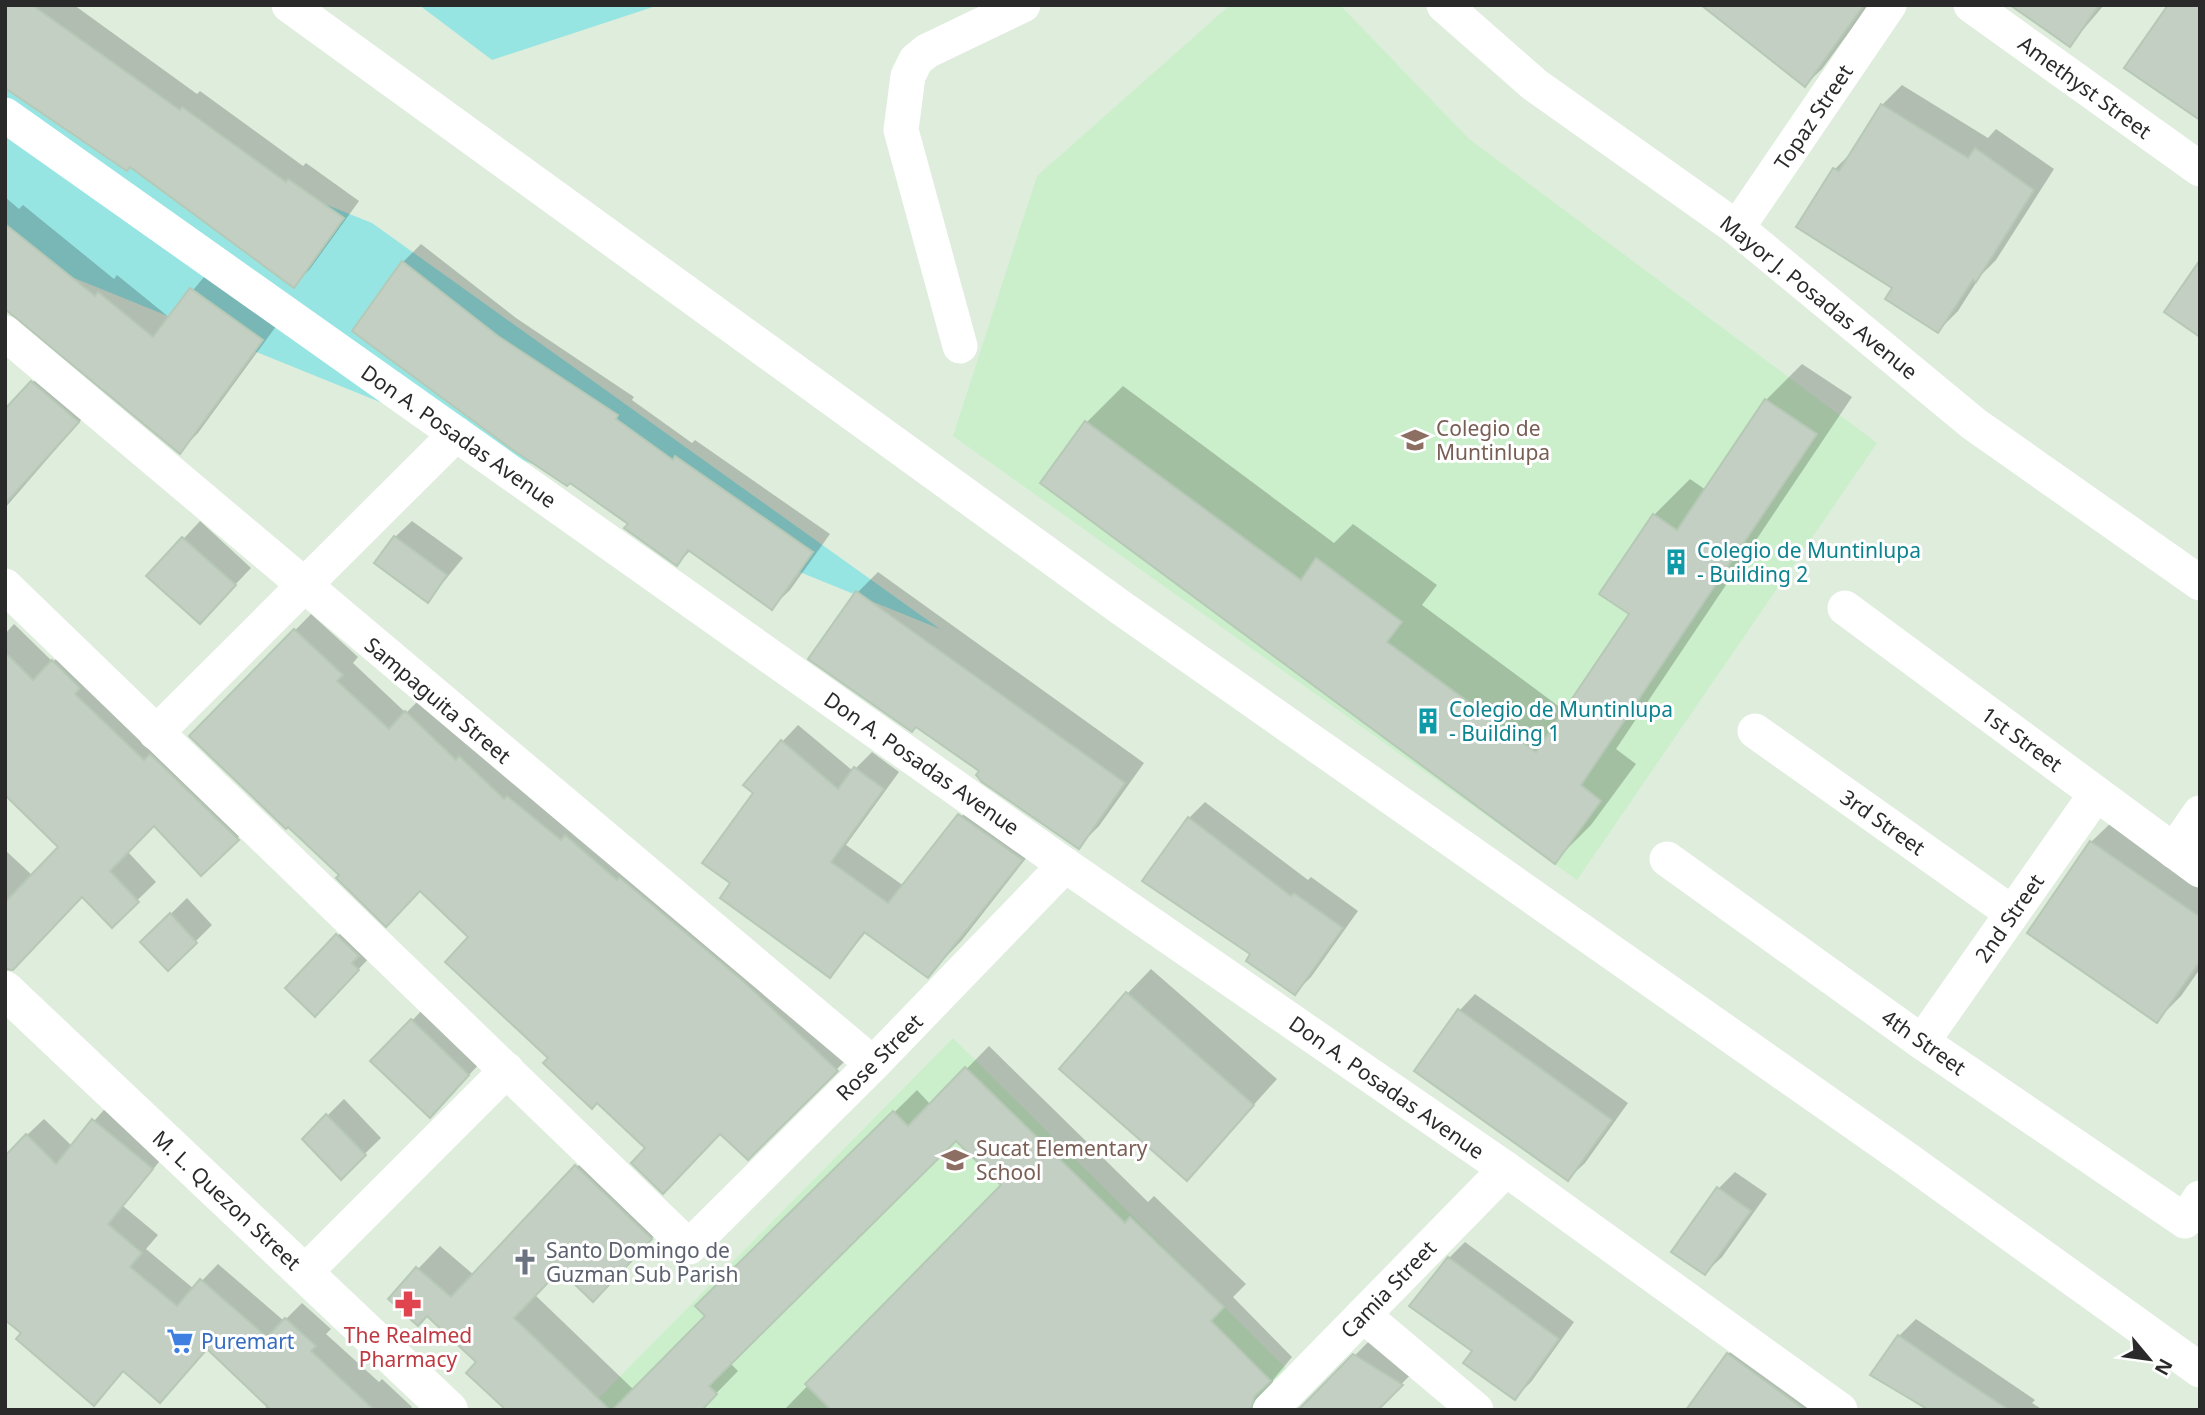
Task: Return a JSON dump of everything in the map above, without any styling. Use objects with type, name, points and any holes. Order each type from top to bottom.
[{"type":"main road","name":"M. L. Quezon Street","points":[[5,990],[449,1410]]},
{"type":"street","points":[[289,5],[1121,607],[1905,1158],[2200,1370]]},
{"type":"street","points":[[960,346],[901,130],[908,76],[916,60],[927,51],[1023,5]]},
{"type":"street","name":"Mayor J. Posadas Avenue","points":[[1444,5],[1535,85],[1737,228],[1974,424],[2200,583]]},
{"type":"street","name":"Topaz Street","points":[[1737,228],[1889,5]]},
{"type":"street","name":"Amethyst Street","points":[[1971,5],[2200,169]]},
{"type":"street","name":"Don A. Posadas Avenue","points":[[5,115],[1065,865],[1506,1169],[1840,1410]]},
{"type":"street","name":"Sampaguita Street","points":[[5,333],[303,587],[873,1064]]},
{"type":"street","points":[[156,733],[456,433]]},
{"type":"street","points":[[5,586],[507,1070],[304,1273]]},
{"type":"street","name":"1st Street","points":[[1845,608],[2187,860]]},
{"type":"street","name":"3rd Street","points":[[1755,731],[2012,913]]},
{"type":"street","name":"2nd Street","points":[[1922,1042],[2096,794]]},
{"type":"street","points":[[2187,860],[2200,813]]},
{"type":"street","name":"4th Street","points":[[1667,859],[1922,1042],[2192,1210]]},
{"type":"street","name":"Rose Street","points":[[507,1070],[689,1247],[873,1064],[1065,865]]},
{"type":"street","name":"Camia Street","points":[[1270,1410],[1506,1169]]},
{"type":"street","points":[[1363,1315],[1475,1410]]},
{"type":"shaded area","points":[[419,5],[659,5],[492,60]]},
{"type":"shaded area","name":"Colegio de Muntinlupa","points":[[1230,5],[1340,5],[1469,139],[1877,443],[1577,880],[953,436],[1037,176]]},
{"type":"shaded area","points":[[5,75],[372,223],[940,629],[5,250]]},
{"type":"shaded area","name":"Sucat Elementary School","points":[[953,1038],[1292,1374],[1255,1410],[587,1410]]},
{"type":"building","points":[[5,5],[32,5],[180,110],[182,107],[286,182],[288,179],[344,218],[294,288],[130,167],[127,171],[5,88]]},
{"type":"building","points":[[1701,5],[1864,5],[1805,87]]},
{"type":"building","points":[[2010,5],[2099,5],[2070,47]]},
{"type":"building","points":[[2168,5],[2200,5],[2200,120],[2124,68]]},
{"type":"building","points":[[1881,104],[1968,158],[1975,148],[2034,190],[1976,282],[1973,280],[1938,333],[1885,299],[1892,288],[1796,227],[1833,168],[1839,171]]},
{"type":"building","points":[[5,224],[95,296],[98,292],[153,337],[190,288],[263,340],[180,454],[5,309]]},
{"type":"building","points":[[2200,260],[2200,337],[2164,312]]},
{"type":"building","points":[[402,261],[498,336],[618,415],[616,419],[673,460],[675,456],[813,552],[772,610],[688,550],[677,566],[624,528],[628,524],[570,483],[567,486],[510,448],[352,331]]},
{"type":"building","points":[[31,381],[79,422],[5,504],[5,409]]},
{"type":"building","name":"Colegio de Muntinlupa - Building 1","points":[[1765,399],[1817,434],[1581,785],[1601,801],[1555,864],[1040,483],[1085,421],[1301,580],[1316,558],[1402,622],[1387,642],[1536,752],[1629,614],[1599,594],[1653,514],[1677,530]]},
{"type":"building","points":[[394,536],[447,575],[428,603],[374,563]]},
{"type":"building","points":[[182,537],[236,585],[200,624],[146,576]]},
{"type":"building","points":[[856,591],[1125,783],[1079,849],[982,782],[976,775],[979,771],[916,727],[912,732],[808,659]]},
{"type":"building","points":[[294,629],[343,675],[337,681],[389,729],[405,711],[456,760],[459,756],[504,799],[507,796],[561,840],[565,835],[617,880],[619,877],[742,980],[838,1071],[748,1160],[720,1134],[663,1194],[631,1163],[645,1148],[597,1103],[592,1109],[543,1063],[548,1058],[445,962],[468,937],[420,891],[386,927],[336,878],[339,875],[288,827],[286,829],[189,736]]},
{"type":"building","points":[[5,652],[33,680],[52,660],[80,688],[75,694],[144,760],[150,754],[239,840],[201,876],[154,826],[110,871],[139,902],[112,928],[82,897],[13,970],[5,969],[5,902],[58,847],[5,795]]},
{"type":"building","points":[[781,740],[838,789],[854,767],[884,789],[831,862],[888,903],[958,814],[1023,860],[928,978],[864,932],[830,978],[720,898],[730,883],[702,863],[753,793],[743,785]]},
{"type":"building","points":[[1188,817],[1291,896],[1294,893],[1343,928],[1295,995],[1246,961],[1250,954],[1142,881]]},
{"type":"building","points":[[2090,841],[2200,917],[2200,961],[2157,1023],[2027,933]]},
{"type":"building","points":[[170,913],[197,943],[168,971],[140,942]]},
{"type":"building","points":[[336,934],[359,956],[352,963],[359,970],[315,1017],[285,988]]},
{"type":"building","points":[[1126,992],[1254,1105],[1187,1181],[1059,1069]]},
{"type":"building","points":[[1458,1009],[1612,1120],[1568,1181],[1414,1071]]},
{"type":"building","points":[[411,1019],[469,1075],[430,1118],[370,1061]]},
{"type":"building","name":"Sucat Elementary School","points":[[965,1067],[1125,1223],[1130,1217],[1224,1307],[1211,1321],[1271,1381],[1255,1396],[1250,1410],[831,1410],[805,1384],[1001,1185],[956,1141],[709,1386],[717,1394],[702,1410],[612,1410],[705,1316],[695,1306],[893,1111],[908,1126]]},
{"type":"building","points":[[326,1114],[366,1155],[341,1180],[302,1139]]},
{"type":"building","points":[[92,1119],[153,1169],[108,1224],[142,1253],[130,1267],[177,1306],[200,1279],[267,1337],[285,1318],[316,1346],[311,1351],[374,1410],[271,1410],[207,1349],[160,1403],[123,1371],[94,1406],[16,1339],[21,1333],[5,1320],[5,1156],[26,1134],[56,1164]]},
{"type":"building","points":[[575,1165],[652,1239],[593,1302],[560,1270],[514,1318],[610,1410],[506,1410],[466,1373],[476,1362],[427,1316],[418,1326],[388,1299],[416,1267],[451,1297]]},
{"type":"building","points":[[1717,1187],[1751,1211],[1705,1275],[1671,1252]]},
{"type":"building","points":[[1448,1257],[1559,1339],[1515,1400],[1463,1363],[1472,1351],[1409,1306]]},
{"type":"building","points":[[1898,1335],[2009,1410],[1929,1410],[1870,1375]]},
{"type":"building","points":[[1727,1353],[1805,1410],[1686,1410]]},
{"type":"building","points":[[1353,1354],[1403,1385],[1378,1410],[1298,1410]]},
{"type":"place","name":"Colegio de Muntinlupa","points":[[1415,440]]},
{"type":"place","name":"Colegio de Muntinlupa - Building 2","points":[[1676,562]]},
{"type":"place","name":"Colegio de Muntinlupa - Building 1","points":[[1428,721]]},
{"type":"place","name":"Sucat Elementary School","points":[[955,1160]]},
{"type":"place","name":"Santo Domingo de Guzman Sub Parish","points":[[525,1262]]},
{"type":"place","name":"The Realmed Pharmacy","points":[[408,1304]]},
{"type":"place","name":"Puremart","points":[[180,1341]]}]
